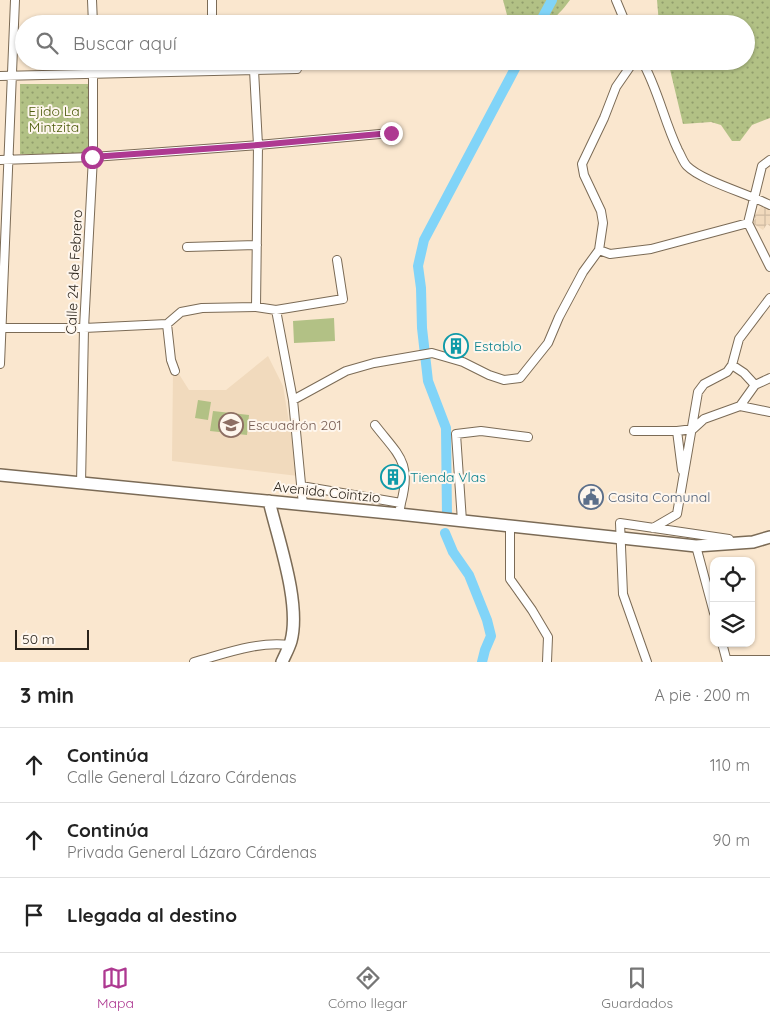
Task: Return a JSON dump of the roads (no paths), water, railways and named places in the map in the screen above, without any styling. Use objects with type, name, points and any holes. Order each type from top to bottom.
[{"type":"main road","name":"Avenida Cointzio","points":[[0,475],[303,505],[400,508],[462,521],[696,546],[752,542],[770,537]]},
{"type":"main road","points":[[269,501],[291,591],[294,615],[289,645],[282,662]]},
{"type":"street","points":[[0,364],[4,160],[12,76],[15,0]]},
{"type":"street","points":[[92,0],[93,15]]},
{"type":"street","points":[[212,0],[212,15]]},
{"type":"street","points":[[616,0],[622,15]]},
{"type":"street","name":"Calle 24 de Febrero","points":[[81,484],[84,328],[94,70]]},
{"type":"street","points":[[0,76],[254,70],[258,145],[256,307]]},
{"type":"street","points":[[293,400],[346,371],[374,363],[432,353],[463,362],[488,376],[504,380],[520,378],[548,343],[559,316],[583,272],[599,250],[603,223],[601,211],[584,174],[582,164],[604,118],[616,87],[628,70]]},
{"type":"street","points":[[647,70],[686,166],[698,174],[770,205]]},
{"type":"street","points":[[4,160],[92,157],[391,133]]},
{"type":"street","points":[[770,160],[762,166],[748,223],[770,267]]},
{"type":"street","points":[[599,250],[610,254],[651,249],[748,223]]},
{"type":"street","points":[[187,247],[257,245]]},
{"type":"street","points":[[1,328],[84,328],[167,324],[181,312],[202,308],[256,307],[276,310],[344,299],[337,260]]},
{"type":"street","points":[[653,528],[677,514],[698,392],[704,384],[727,372],[732,365],[740,339],[770,298]]},
{"type":"street","points":[[276,310],[293,400],[303,505]]},
{"type":"street","points":[[167,324],[171,360],[175,371]]},
{"type":"street","points":[[732,365],[744,373],[755,385]]},
{"type":"street","points":[[740,406],[755,385],[770,378]]},
{"type":"street","points":[[634,431],[693,429],[704,419],[740,406],[770,412]]},
{"type":"street","points":[[301,486],[400,508],[406,478],[403,461],[375,425]]},
{"type":"street","points":[[676,430],[683,476]]},
{"type":"street","points":[[462,521],[456,434],[481,432],[528,437]]},
{"type":"street","points":[[647,662],[623,594],[620,523],[752,542]]},
{"type":"street","points":[[510,526],[510,579],[548,637],[547,662]]},
{"type":"street","points":[[696,546],[711,602]]},
{"type":"street","points":[[194,662],[257,645],[289,645]]},
{"type":"street","points":[[723,647],[727,661],[770,660]]},
{"type":"waterway","points":[[544,15],[552,0]]},
{"type":"waterway","points":[[447,516],[446,428],[428,381],[418,266],[424,240],[514,70]]},
{"type":"waterway","points":[[445,533],[453,552],[469,575],[487,620],[491,636],[482,662]]},
{"type":"place","name":"Establo","points":[[456,346]]},
{"type":"place","name":"Escuadrón 201","points":[[231,425]]},
{"type":"place","name":"Tienda Vlas","points":[[393,477]]},
{"type":"place","name":"Casita Comunal","points":[[591,497]]},
{"type":"park label","name":"Ejido La Mintzita","points":[[54,120]]}]
